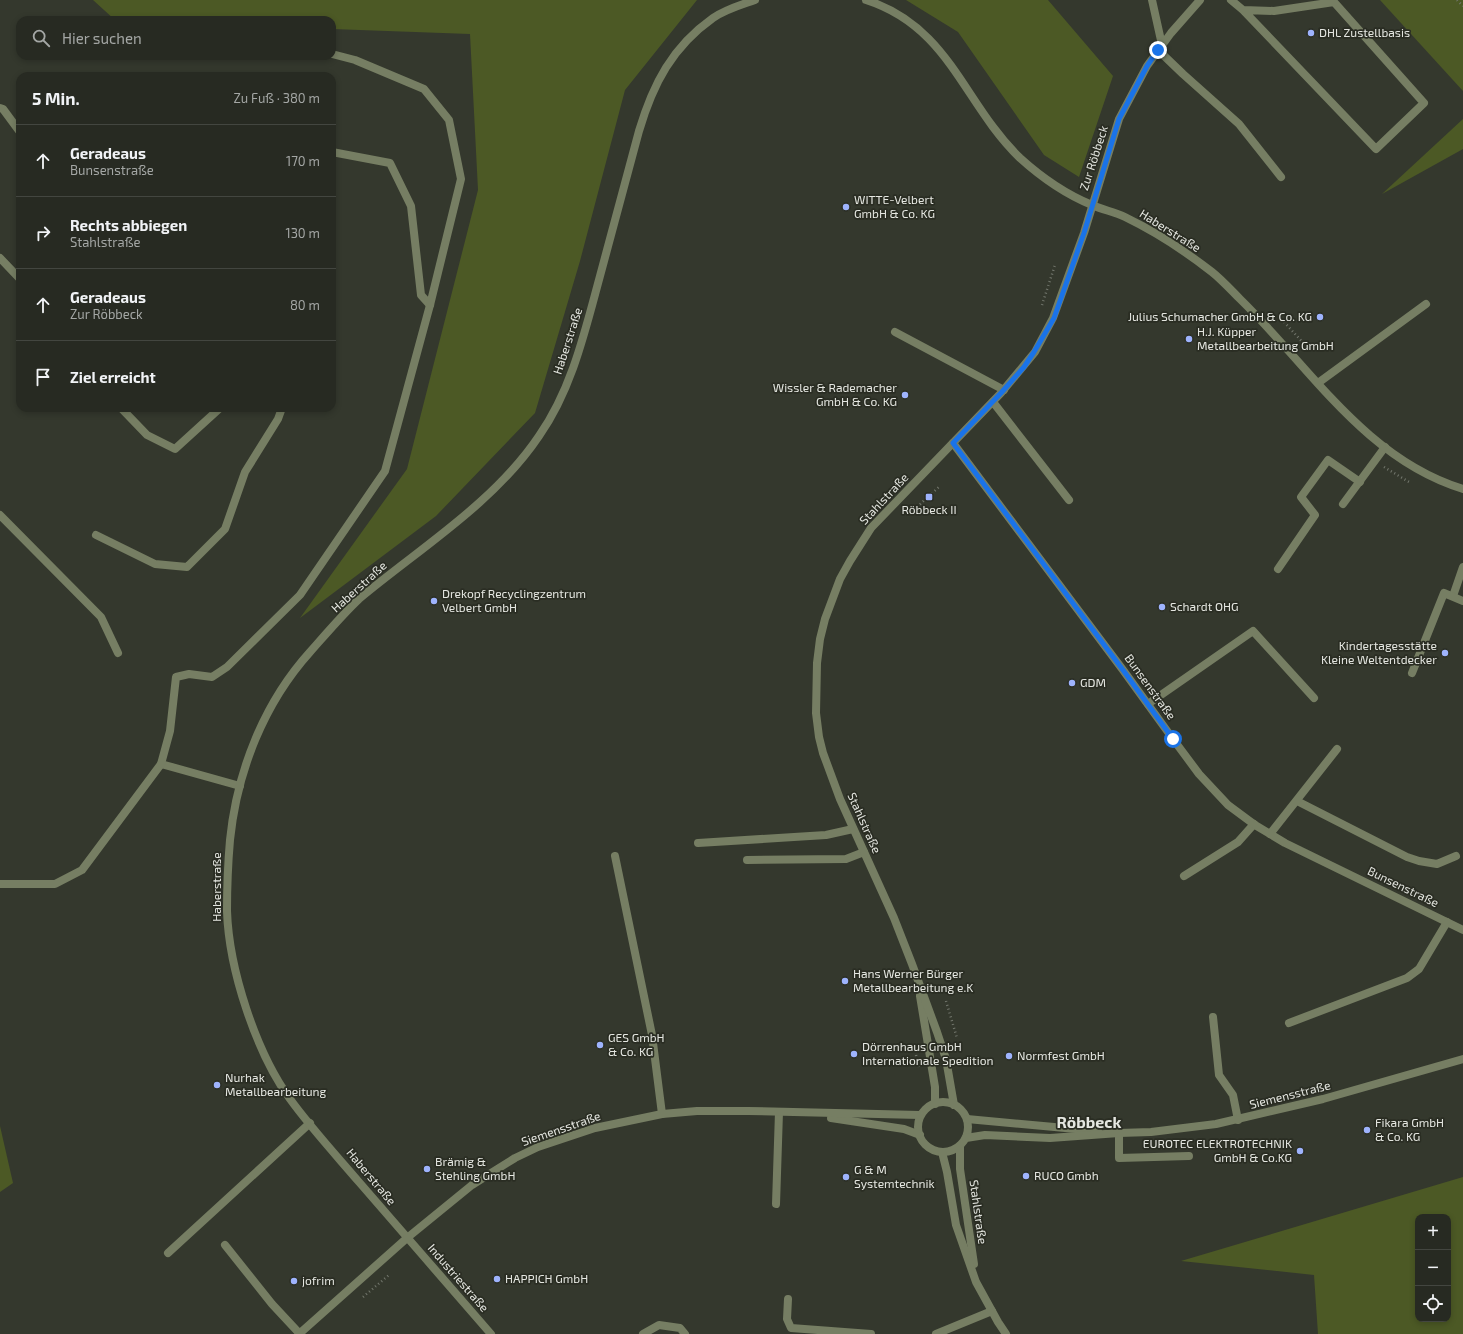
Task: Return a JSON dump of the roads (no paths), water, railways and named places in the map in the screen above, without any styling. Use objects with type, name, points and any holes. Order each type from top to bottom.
[{"type":"street","name":"Haberstraße","points":[[407,1238],[290,1099],[275,1074],[254,1029],[238,982],[231,948],[227,914],[229,854],[232,822],[247,759],[266,715],[284,684],[307,655],[355,603],[418,554],[497,486],[542,434],[560,398],[576,360],[588,322],[639,131],[647,104],[659,79],[670,61],[683,45],[714,17],[756,0]]},
{"type":"street","name":"Haberstraße","points":[[866,0],[894,12],[916,26],[934,44],[955,70],[1008,147],[1035,171],[1049,182],[1091,205],[1125,217],[1173,244],[1213,273],[1251,310],[1354,422],[1404,461],[1439,480],[1463,489]]},
{"type":"street","points":[[1152,0],[1160,48],[1183,74],[1240,124],[1281,177]]},
{"type":"street","name":"Zur Röbbeck","points":[[1091,205],[1119,119],[1147,66],[1200,0]]},
{"type":"street","points":[[1231,0],[1243,10],[1376,149],[1424,103],[1334,2],[1274,11],[1243,10]]},
{"type":"street","points":[[0,884],[55,884],[82,870],[161,764],[170,731],[176,677],[189,674],[212,677],[227,668],[300,595],[385,471],[430,305],[461,178],[449,120],[424,89],[355,60],[336,55]]},
{"type":"street","points":[[0,108],[3,109],[16,127]]},
{"type":"street","points":[[336,153],[390,163],[411,206],[421,295],[430,305]]},
{"type":"street","name":"Stahlstraße","points":[[954,1105],[946,1059],[900,933],[853,829],[828,768],[820,737],[816,713],[817,663],[820,639],[825,619],[840,579],[872,528],[993,402],[1034,352],[1054,318],[1084,233],[1091,205]]},
{"type":"street","points":[[0,258],[16,274]]},
{"type":"street","points":[[1318,383],[1426,304]]},
{"type":"street","points":[[895,332],[1004,390]]},
{"type":"street","points":[[993,402],[1069,500]]},
{"type":"street","points":[[125,412],[147,435],[175,449],[216,412]]},
{"type":"street","points":[[96,535],[155,564],[187,567],[226,529],[245,472],[278,419],[281,412]]},
{"type":"street","name":"Bunsenstraße","points":[[953,443],[1006,512],[1199,774],[1228,805],[1254,824],[1285,843],[1463,930]]},
{"type":"street","points":[[1343,504],[1385,447]]},
{"type":"street","points":[[1278,569],[1315,515],[1302,497],[1328,460],[1360,482]]},
{"type":"street","points":[[0,515],[101,617],[118,653]]},
{"type":"street","points":[[1453,596],[1463,567]]},
{"type":"street","points":[[1412,673],[1444,593],[1463,601]]},
{"type":"street","points":[[1148,704],[1253,631],[1314,698]]},
{"type":"street","points":[[1270,834],[1337,749]]},
{"type":"street","points":[[161,764],[240,786]]},
{"type":"street","points":[[1297,801],[1408,857],[1419,861],[1437,864],[1456,856]]},
{"type":"street","points":[[1184,876],[1238,842],[1254,824]]},
{"type":"street","points":[[698,843],[826,835],[853,829]]},
{"type":"street","points":[[747,860],[846,859],[864,852]]},
{"type":"street","points":[[615,856],[652,1035],[662,1114]]},
{"type":"street","points":[[1289,1023],[1408,978],[1419,969],[1447,922]]},
{"type":"street","name":"Stahlstraße","points":[[917,980],[934,1087],[935,1104]]},
{"type":"street","points":[[1213,1017],[1219,1075],[1233,1095],[1238,1120]]},
{"type":"street","name":"Siemensstraße","points":[[966,1138],[985,1135],[1050,1138],[1151,1132],[1216,1124],[1323,1100],[1463,1059]]},
{"type":"street","points":[[945,1102],[954,1105],[962,1110],[967,1119],[969,1128],[966,1138],[960,1146],[952,1150],[942,1152],[924,1144],[918,1125],[920,1115],[927,1108],[935,1104],[945,1102]]},
{"type":"street","name":"Siemensstraße","points":[[299,1334],[407,1238],[472,1185],[515,1158],[538,1147],[595,1128],[662,1114],[697,1111],[920,1115]]},
{"type":"street","points":[[776,1204],[779,1112]]},
{"type":"street","name":"Siemensstraße","points":[[798,1113],[904,1128],[920,1135]]},
{"type":"street","name":"Siemensstraße","points":[[967,1119],[1051,1125],[1119,1133]]},
{"type":"street","points":[[168,1252],[310,1123]]},
{"type":"street","points":[[1119,1133],[1119,1158],[1189,1156]]},
{"type":"street","name":"Stahlstraße","points":[[960,1146],[960,1168],[976,1282]]},
{"type":"street","name":"Stahlstraße","points":[[942,1152],[956,1225],[976,1282],[1006,1334]]},
{"type":"street","name":"Industriestraße","points":[[407,1238],[491,1334]]},
{"type":"street","points":[[225,1245],[272,1304],[299,1334]]},
{"type":"street","points":[[788,1299],[787,1319],[791,1328],[871,1334]]},
{"type":"street","points":[[936,1334],[992,1311]]},
{"type":"street","points":[[643,1334],[659,1325],[680,1328],[685,1334]]},
{"type":"place","name":"DHL Zustellbasis","points":[[1311,33]]},
{"type":"place","name":"WITTE-Velbert GmbH & Co. KG","points":[[846,207]]},
{"type":"place","name":"Julius Schumacher GmbH & Co. KG","points":[[1320,317]]},
{"type":"place","name":"H.J. Küpper Metallbearbeitung GmbH","points":[[1189,339]]},
{"type":"place","name":"Wissler & Rademacher GmbH & Co. KG","points":[[905,395]]},
{"type":"place","name":"Röbbeck II","points":[[929,497]]},
{"type":"place","name":"Drekopf Recyclingzentrum Velbert GmbH","points":[[434,601]]},
{"type":"place","name":"Schardt OHG","points":[[1162,607]]},
{"type":"place","name":"Kindertagesstätte Kleine Weltentdecker","points":[[1445,653]]},
{"type":"place","name":"GDM","points":[[1072,683]]},
{"type":"place","name":"Hans Werner Bürger Metallbearbeitung e.K","points":[[845,981]]},
{"type":"place","name":"GES GmbH & Co. KG","points":[[600,1045]]},
{"type":"place","name":"Dörrenhaus GmbH Internationale Spedition","points":[[854,1054]]},
{"type":"place","name":"Normfest GmbH","points":[[1009,1056]]},
{"type":"place","name":"Nurhak Metallbearbeitung","points":[[217,1085]]},
{"type":"place","name":"Fikara GmbH & Co. KG","points":[[1367,1130]]},
{"type":"place","name":"EUROTEC ELEKTROTECHNIK GmbH & Co.KG","points":[[1300,1151]]},
{"type":"place","name":"Brämig & Stehling GmbH","points":[[427,1169]]},
{"type":"place","name":"RUCO Gmbh","points":[[1026,1176]]},
{"type":"place","name":"G & M Systemtechnik","points":[[846,1177]]},
{"type":"place","name":"HAPPICH GmbH","points":[[497,1279]]},
{"type":"place","name":"jofrim","points":[[294,1281]]},
{"type":"district","name":"Röbbeck","points":[[1089,1122]]}]
